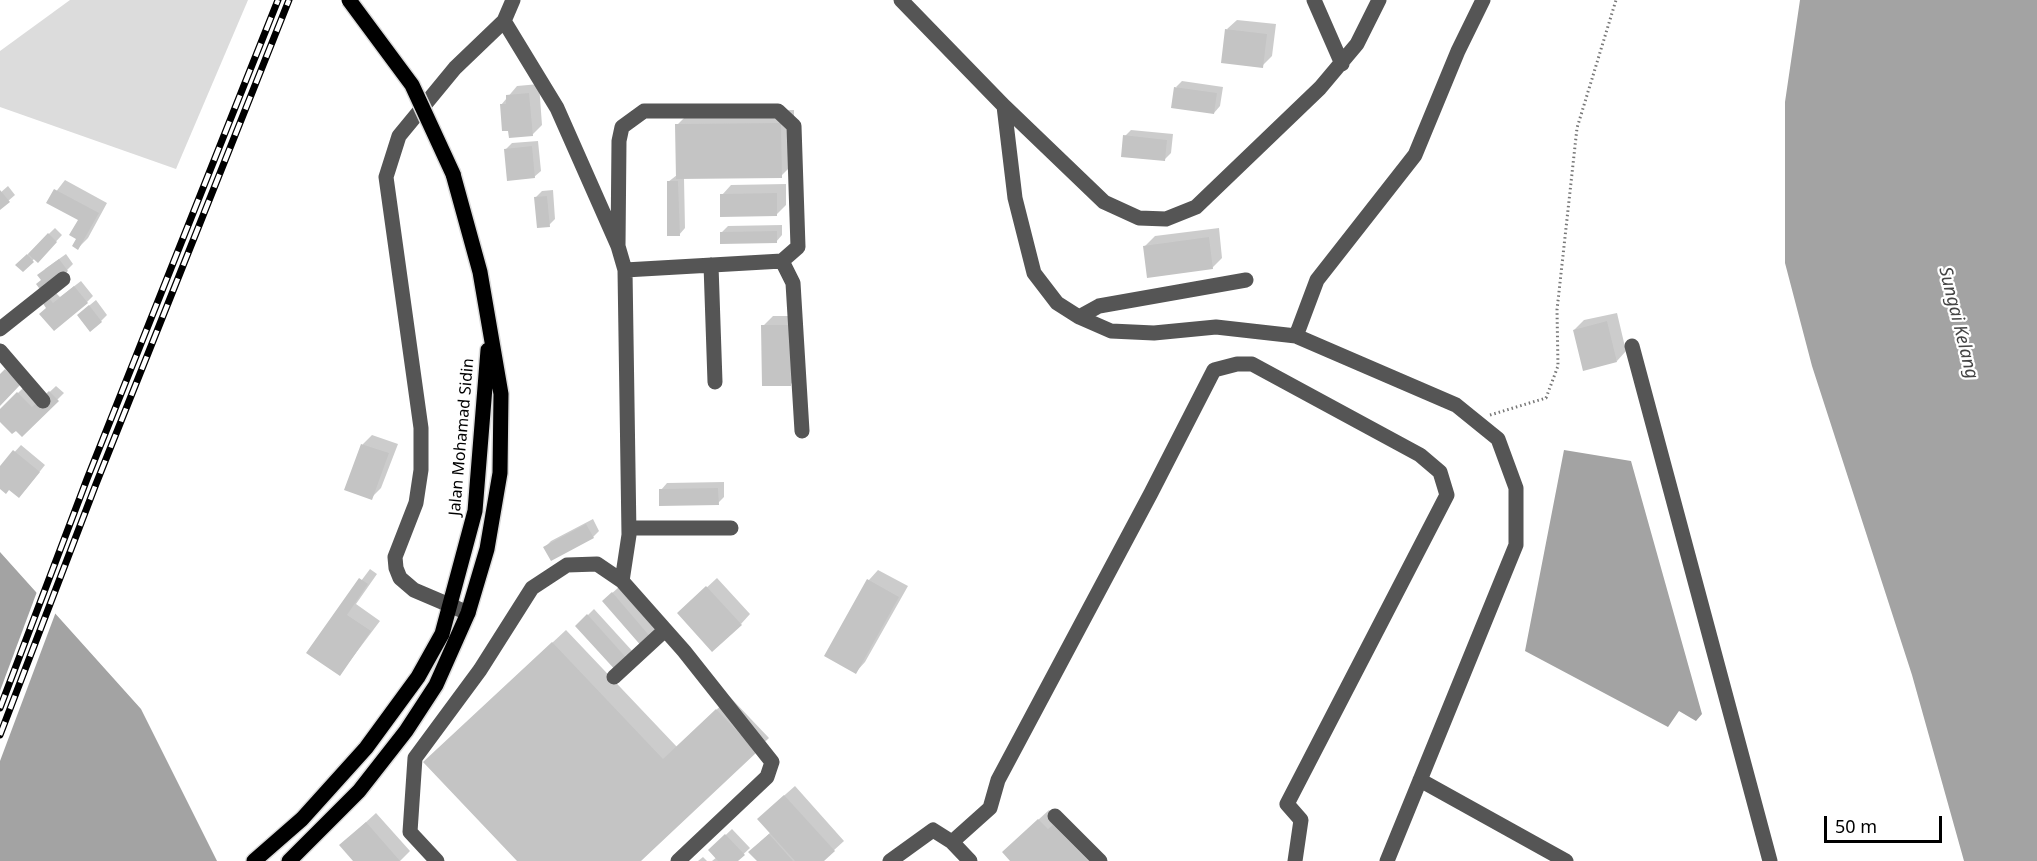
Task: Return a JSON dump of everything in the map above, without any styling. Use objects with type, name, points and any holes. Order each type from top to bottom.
[{"type":"main road","name":"Jalan Mohamad Sidin","points":[[289,861],[359,791],[406,731],[436,686],[468,613],[487,549],[500,473],[501,394],[480,272],[453,174],[412,85],[349,0]]},
{"type":"main road","name":"Jalan Mohamad Sidin","points":[[254,861],[302,819],[366,748],[418,677],[442,634],[475,511],[482,449],[482,395],[490,338]]},
{"type":"street","points":[[468,613],[414,590],[400,578],[396,568],[395,557],[416,503],[421,470],[421,428],[386,177],[399,136],[455,68],[504,21],[513,0]]},
{"type":"street","points":[[901,0],[1004,106],[1104,202],[1138,218],[1166,219],[1196,207],[1342,64],[1357,44],[1379,0]]},
{"type":"street","points":[[1314,0],[1342,64]]},
{"type":"street","points":[[1296,336],[1317,280],[1415,155],[1458,51],[1483,0]]},
{"type":"street","points":[[504,21],[557,108],[618,246],[625,270],[629,528],[627,558],[622,581]]},
{"type":"street","points":[[1004,106],[1015,198],[1034,273],[1057,303],[1079,318],[1111,331],[1154,333],[1216,327],[1296,336],[1456,405],[1497,439],[1516,488],[1516,545],[1387,861]]},
{"type":"street","points":[[618,246],[619,141],[622,127],[644,111],[778,111],[794,126],[798,247],[782,261],[625,270]]},
{"type":"street","points":[[782,261],[793,283],[802,431]]},
{"type":"street","points":[[711,265],[715,382]]},
{"type":"street","points":[[0,329],[63,279]]},
{"type":"street","points":[[1079,318],[1100,306],[1246,280]]},
{"type":"street","points":[[1632,346],[1770,861]]},
{"type":"street","points":[[0,351],[43,401]]},
{"type":"street","points":[[952,842],[990,808],[998,780],[1214,370],[1237,364],[1252,364],[1420,455],[1440,472],[1447,495],[1287,804],[1301,820],[1295,861]]},
{"type":"street","points":[[629,528],[731,528]]},
{"type":"street","points":[[437,861],[410,832],[415,758],[480,670],[532,588],[567,565],[597,564],[622,581],[665,630],[772,762],[767,777],[678,861]]},
{"type":"street","points":[[614,677],[665,630]]},
{"type":"street","points":[[1420,780],[1566,861]]},
{"type":"street","points":[[1055,816],[1100,861]]},
{"type":"street","points":[[890,861],[933,830],[952,842],[970,861]]},
{"type":"path","points":[[1474,420],[1546,398],[1558,366],[1557,310],[1577,128],[1616,0]]},
{"type":"shaded area","points":[[70,0],[248,0],[176,169],[0,107],[0,51]]},
{"type":"water","name":"Sungai Kelang","points":[[1800,0],[2037,0],[2037,861],[1964,861],[1912,675],[1812,366],[1785,263],[1785,102]]},
{"type":"water","points":[[1564,450],[1631,461],[1702,714],[1696,721],[1679,711],[1668,727],[1525,651]]},
{"type":"water","points":[[0,552],[141,709],[217,861],[0,861]]},
{"type":"pier","points":[[38,589],[57,609],[0,761],[0,691]]},
{"type":"building","points":[[1225,29],[1267,34],[1263,68],[1221,63]]},
{"type":"building","points":[[1174,87],[1217,93],[1214,114],[1171,108]]},
{"type":"building","points":[[529,93],[533,136],[509,138],[508,131],[502,131],[500,104],[506,104],[506,95]]},
{"type":"building","points":[[781,123],[782,178],[676,179],[675,124]]},
{"type":"building","points":[[1123,135],[1167,140],[1165,161],[1121,157]]},
{"type":"building","points":[[532,146],[535,178],[507,181],[504,149]]},
{"type":"building","points":[[667,181],[678,181],[680,236],[667,236]]},
{"type":"building","points":[[54,189],[99,213],[78,250],[72,246],[76,239],[69,235],[78,220],[46,203]]},
{"type":"building","points":[[0,190],[10,202],[0,210]]},
{"type":"building","points":[[777,193],[777,216],[720,217],[720,194]]},
{"type":"building","points":[[547,196],[550,227],[537,228],[534,197]]},
{"type":"building","points":[[777,231],[777,243],[720,244],[720,232]]},
{"type":"building","points":[[48,233],[57,242],[38,263],[28,254]]},
{"type":"building","points":[[1209,237],[1213,269],[1147,278],[1143,246]]},
{"type":"building","points":[[27,254],[34,262],[23,272],[15,265]]},
{"type":"building","points":[[59,259],[68,271],[42,292],[36,284],[41,280],[37,275]]},
{"type":"building","points":[[74,286],[88,303],[54,331],[39,314],[46,308],[42,302],[48,297],[53,303]]},
{"type":"building","points":[[89,305],[102,322],[90,332],[77,315]]},
{"type":"building","points":[[1607,321],[1617,362],[1583,371],[1573,330]]},
{"type":"building","points":[[761,325],[790,325],[791,386],[762,386]]},
{"type":"building","points":[[5,369],[21,384],[0,406],[0,374]]},
{"type":"building","points":[[49,391],[59,401],[22,437],[16,431],[12,434],[0,422],[0,409],[17,392],[32,407]]},
{"type":"building","points":[[361,444],[389,453],[372,500],[344,490]]},
{"type":"building","points":[[13,450],[40,472],[19,498],[9,490],[6,494],[0,489],[0,466]]},
{"type":"building","points":[[718,488],[719,505],[659,506],[659,489]]},
{"type":"building","points":[[586,524],[594,538],[551,561],[543,547]]},
{"type":"building","points":[[359,578],[368,584],[347,615],[371,631],[340,676],[306,653]]},
{"type":"building","points":[[867,579],[899,597],[856,674],[824,656]]},
{"type":"building","points":[[706,586],[742,625],[712,652],[677,613]]},
{"type":"building","points":[[612,592],[653,640],[643,648],[602,601]]},
{"type":"building","points":[[587,614],[630,662],[618,673],[575,626]]},
{"type":"building","points":[[552,642],[663,759],[716,709],[757,752],[641,861],[517,861],[423,762]]},
{"type":"building","points":[[784,795],[835,851],[824,861],[795,861],[757,819]]},
{"type":"building","points":[[1038,819],[1048,829],[1053,825],[1088,861],[1010,861],[1002,852]]},
{"type":"building","points":[[366,822],[400,861],[353,861],[339,845]]},
{"type":"building","points":[[725,834],[745,855],[738,861],[718,861],[708,850]]},
{"type":"building","points":[[769,834],[793,861],[757,861],[748,852]]},
{"type":"railway","points":[[0,708],[87,479],[278,0]]},
{"type":"railway","points":[[0,735],[96,484],[289,0]]}]
